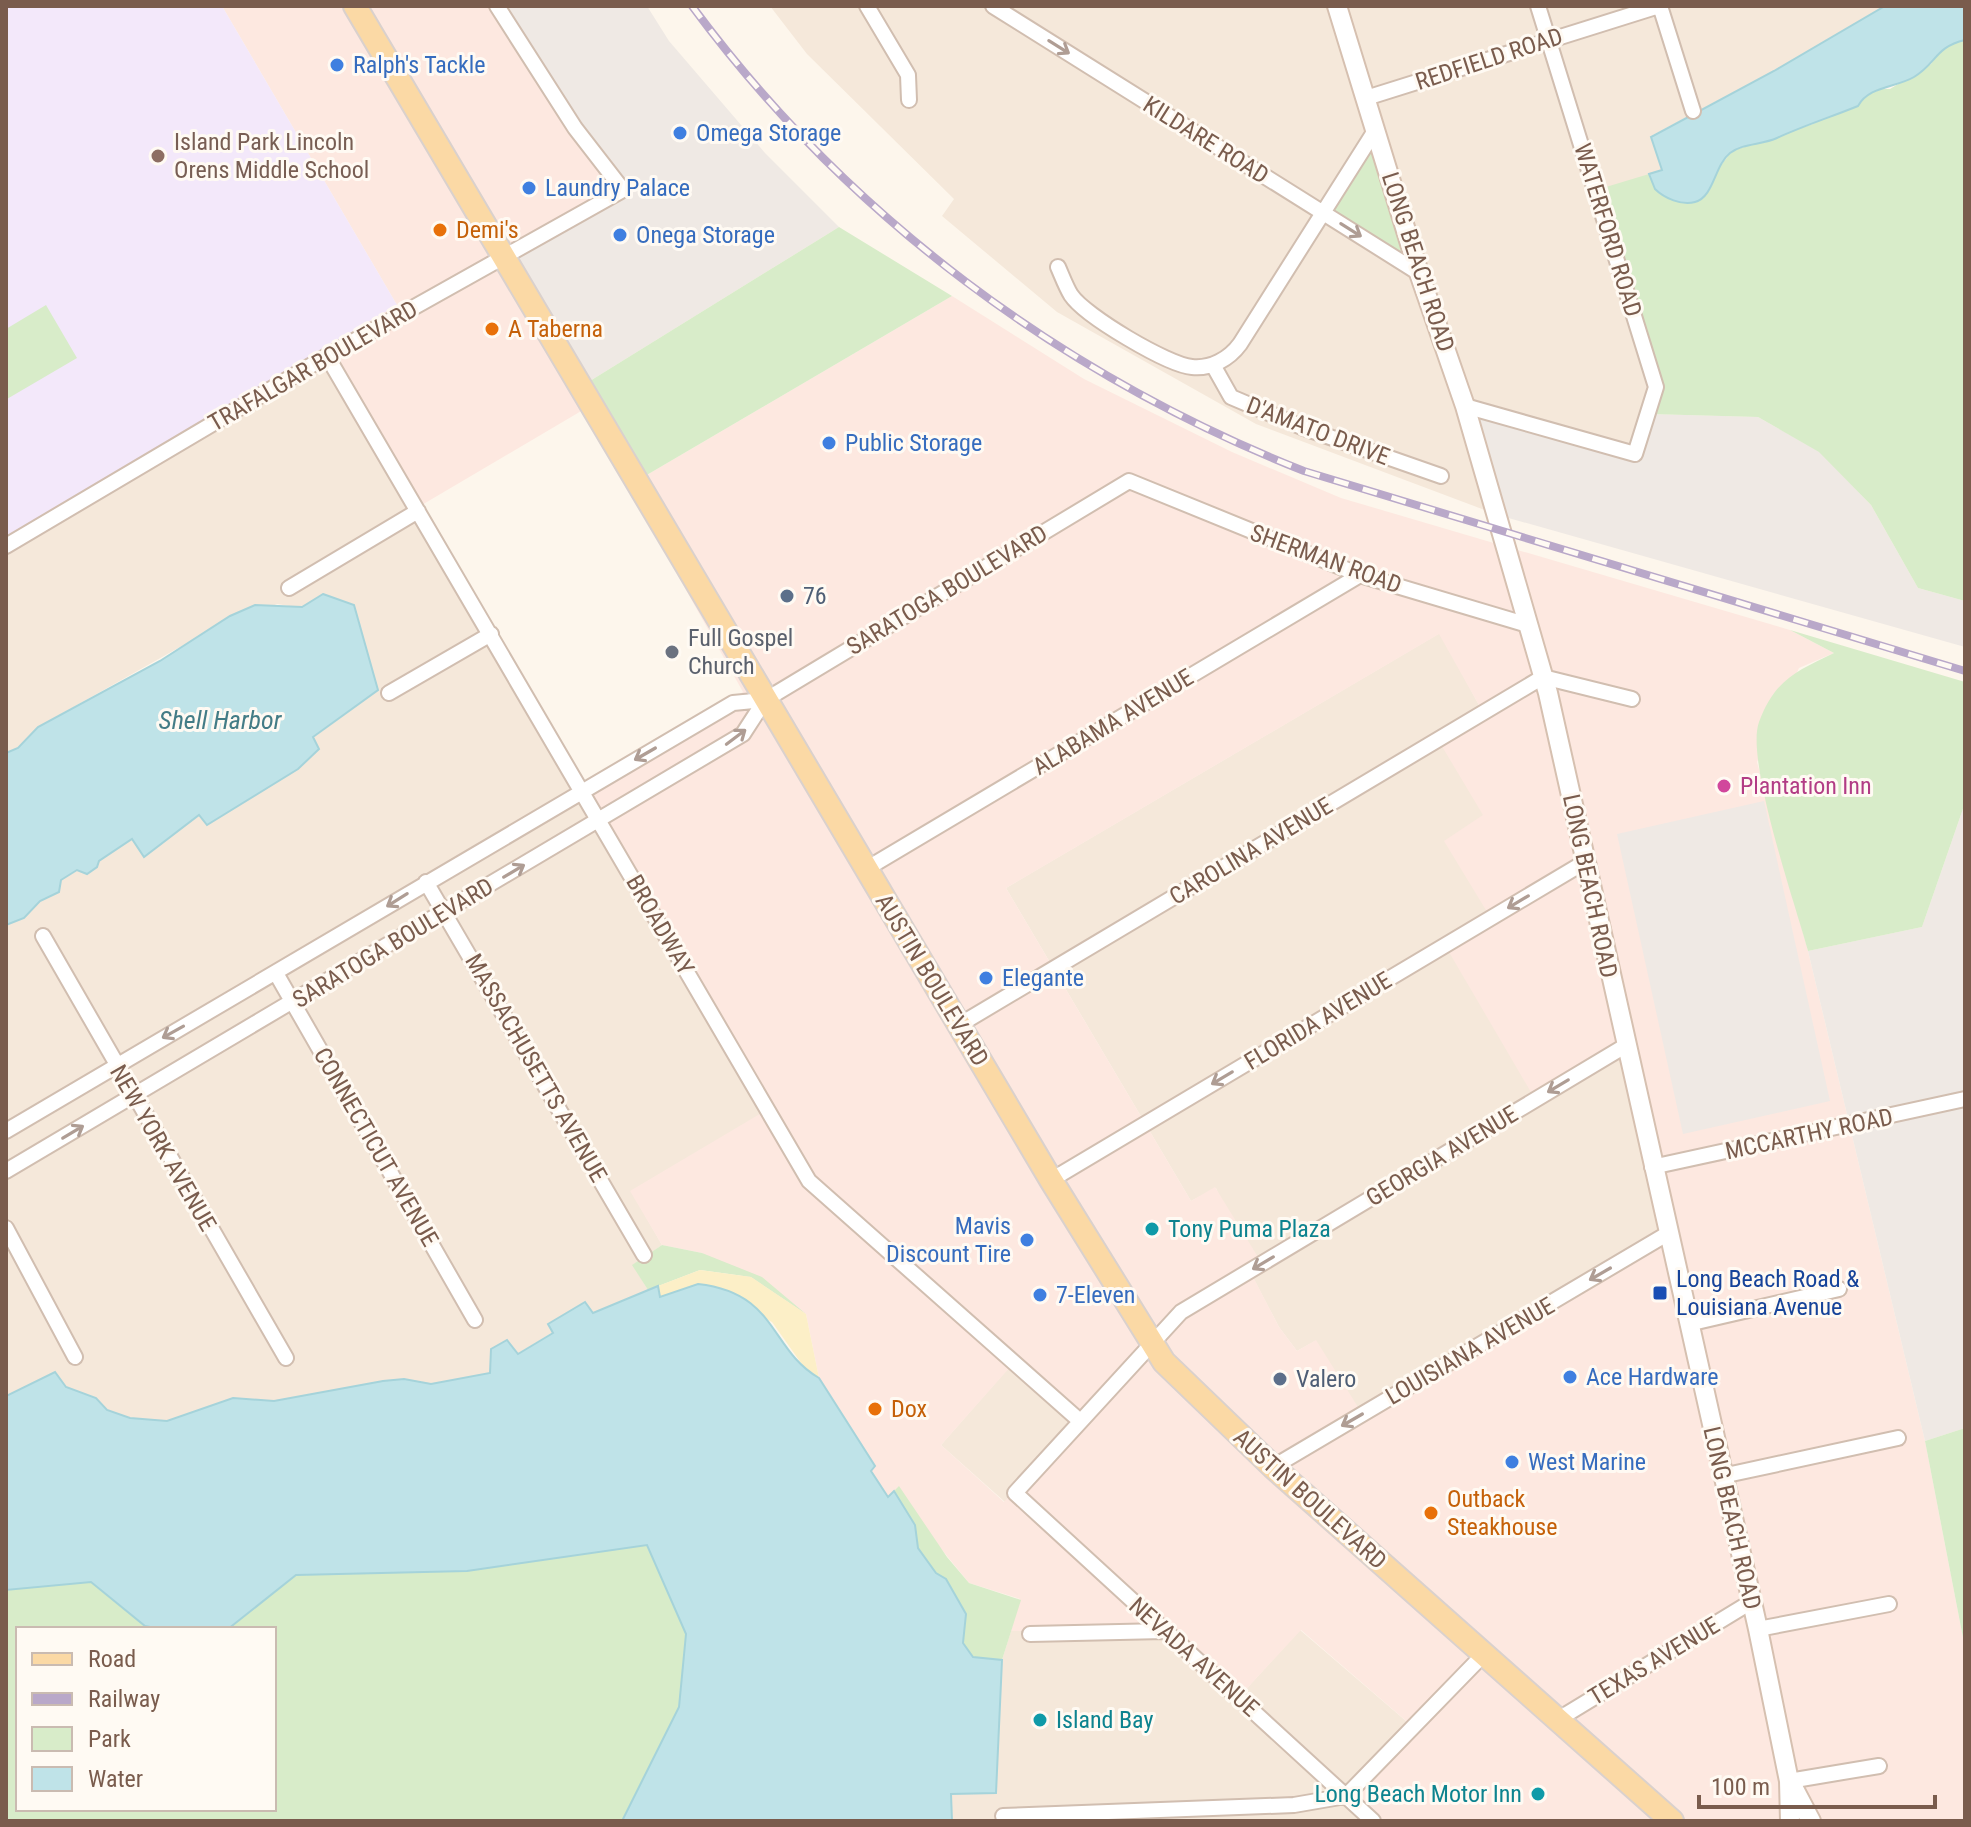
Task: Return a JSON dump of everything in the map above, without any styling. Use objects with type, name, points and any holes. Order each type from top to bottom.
[{"type":"main road","name":"AUSTIN BOULEVARD","points":[[355,6],[1051,1180],[1164,1362],[1273,1467],[1672,1821]]},
{"type":"main road","name":"LONG BEACH ROAD","points":[[1335,8],[1376,129],[1419,273],[1465,406],[1543,677],[1758,1629],[1789,1781],[1790,1821]]},
{"type":"main road","name":"LONG BEACH ROAD","points":[[1789,1781],[1811,1821]]},
{"type":"street","name":"TRAFALGAR BOULEVARD","points":[[6,546],[327,356],[623,190],[575,128],[497,6]]},
{"type":"street","points":[[867,6],[908,75],[909,100]]},
{"type":"street","name":"KILDARE ROAD","points":[[993,6],[1419,273]]},
{"type":"street","name":"WATERFORD ROAD","points":[[1465,406],[1635,454],[1656,387],[1538,6]]},
{"type":"street","points":[[1659,6],[1693,111]]},
{"type":"street","name":"REDFIELD ROAD","points":[[1366,98],[1659,6]]},
{"type":"street","points":[[1058,267],[1072,297],[1109,325],[1180,364],[1213,365],[1232,354],[1240,344],[1376,129]]},
{"type":"street","name":"BROADWAY","points":[[327,356],[809,1181],[1080,1421]]},
{"type":"street","name":"D'AMATO DRIVE","points":[[1213,365],[1231,397],[1304,428],[1441,476]]},
{"type":"street","name":"SARATOGA BOULEVARD","points":[[6,1131],[114,1065],[277,975],[426,882],[733,703],[765,700],[1129,481]]},
{"type":"street","name":"SHERMAN ROAD","points":[[1129,481],[1360,575],[1528,625]]},
{"type":"street","points":[[289,588],[418,511]]},
{"type":"street","name":"ALABAMA AVENUE","points":[[866,869],[1360,575]]},
{"type":"street","points":[[389,693],[491,634]]},
{"type":"street","points":[[1543,677],[1632,699]]},
{"type":"street","name":"CAROLINA AVENUE","points":[[959,1025],[1543,677]]},
{"type":"street","name":"SARATOGA BOULEVARD","points":[[6,1171],[743,734],[765,700]]},
{"type":"street","name":"FLORIDA AVENUE","points":[[1051,1180],[1585,862]]},
{"type":"street","name":"MASSACHUSETTS AVENUE","points":[[426,882],[644,1255]]},
{"type":"street","name":"NEW YORK AVENUE","points":[[43,936],[114,1065],[286,1358]]},
{"type":"street","name":"CONNECTICUT AVENUE","points":[[277,975],[475,1320]]},
{"type":"street","name":"GEORGIA AVENUE","points":[[1015,1493],[1181,1312],[1625,1046]]},
{"type":"street","name":"MCCARTHY ROAD","points":[[1652,1167],[1965,1099]]},
{"type":"street","points":[[6,1228],[75,1357]]},
{"type":"street","name":"LOUISIANA AVENUE","points":[[1273,1467],[1667,1234]]},
{"type":"street","points":[[1688,1324],[1839,1289]]},
{"type":"street","points":[[1722,1476],[1898,1438]]},
{"type":"street","name":"NEVADA AVENUE","points":[[1015,1493],[1373,1821]]},
{"type":"street","name":"TEXAS AVENUE","points":[[1557,1720],[1751,1602]]},
{"type":"street","points":[[1758,1629],[1889,1604]]},
{"type":"street","points":[[1030,1634],[1164,1631]]},
{"type":"street","points":[[1003,1816],[1294,1805],[1346,1796],[1484,1654]]},
{"type":"street","points":[[1789,1781],[1879,1766]]},
{"type":"shaded area","name":"Island Park Lincoln Orens Middle School","points":[[6,6],[222,6],[397,305],[6,536]]},
{"type":"shaded area","points":[[222,6],[495,6],[618,188],[588,407],[415,509],[322,350],[397,305]]},
{"type":"shaded area","points":[[496,6],[647,6],[669,41],[765,153],[839,227],[577,389],[499,255],[618,189]]},
{"type":"shaded area","points":[[770,6],[1885,6],[1774,71],[1651,136],[1662,170],[1657,386],[1637,453],[1498,515],[1256,424],[1057,312],[942,216],[954,199],[807,54]]},
{"type":"shaded area","points":[[952,296],[1084,379],[1232,452],[1341,498],[1790,630],[1834,653],[1799,668],[1757,762],[1808,951],[1925,1441],[1965,1648],[1965,1821],[1808,1821],[1788,1782],[1791,1821],[1378,1821],[1351,1796],[1412,1726],[1301,1630],[1237,1699],[1160,1629],[1011,1631],[1020,1599],[969,1583],[894,1491],[888,1497],[871,1471],[875,1466],[819,1378],[806,1314],[702,1253],[662,1245],[630,1191],[765,1111],[580,790],[743,692],[628,486]],"holes":[[[1439,634],[1480,707],[1437,738],[1483,815],[1444,841],[1492,920],[1446,947],[1535,1099],[1626,1054],[1667,1237],[1363,1415],[1316,1340],[1297,1351],[1279,1327],[1249,1269],[1261,1262],[1215,1187],[1191,1201],[1006,888]],[[1012,1365],[1076,1421],[1004,1502],[941,1445]]]},
{"type":"shaded area","points":[[397,305],[415,509],[765,1112],[631,1191],[662,1245],[633,1265],[648,1290],[592,1313],[584,1302],[548,1324],[553,1332],[517,1354],[507,1340],[490,1373],[431,1384],[404,1379],[383,1381],[274,1401],[233,1398],[167,1421],[130,1418],[107,1410],[96,1398],[66,1387],[55,1372],[6,1396],[6,925],[24,918],[40,901],[59,892],[61,880],[132,839],[144,856],[199,814],[208,825],[313,738],[378,690],[354,605],[302,608],[277,604],[213,629],[171,652],[38,727],[18,748],[6,753],[6,536]]},
{"type":"shaded area","points":[[1464,405],[1636,453],[1649,414],[1758,417],[1820,452],[1871,505],[1918,588],[1965,601],[1965,647],[1498,515]]},
{"type":"shaded area","points":[[1440,633],[1480,707],[1438,738],[1626,1053],[1668,1237],[1363,1416],[1315,1341],[1297,1351],[1279,1327],[1248,1268],[1216,1188],[1191,1201],[1006,888]]},
{"type":"shaded area","points":[[1764,801],[1830,1101],[1683,1134],[1617,834]]},
{"type":"shaded area","points":[[1965,803],[1965,1428],[1925,1441],[1808,951],[1922,927]]},
{"type":"shaded area","points":[[1012,1364],[1077,1421],[1005,1502],[941,1445]]},
{"type":"shaded area","points":[[1160,1629],[1237,1699],[1300,1630],[1413,1727],[1378,1821],[952,1821],[951,1794],[996,1793],[1002,1660],[1011,1631]]},
{"type":"green space","points":[[1965,40],[1965,601],[1918,588],[1871,505],[1819,452],[1758,417],[1649,414],[1657,386],[1596,190],[1649,174],[1650,179],[1709,192],[1712,177],[1732,151],[1813,124],[1876,89],[1890,89],[1931,64],[1941,48]]},
{"type":"green space","points":[[1375,140],[1413,264],[1329,212]]},
{"type":"green space","points":[[839,227],[952,296],[628,486],[577,389]]},
{"type":"green space","points":[[46,305],[77,358],[7,399],[6,329]]},
{"type":"green space","points":[[1790,630],[1965,682],[1965,803],[1922,927],[1808,951],[1765,799],[1757,741],[1759,722],[1765,707],[1780,686],[1798,671],[1834,653]]},
{"type":"green space","points":[[662,1245],[702,1253],[762,1277],[806,1314],[751,1277],[700,1270],[648,1290],[632,1265]]},
{"type":"green space","points":[[1965,1428],[1965,1648],[1925,1441]]},
{"type":"green space","points":[[899,1486],[947,1557],[969,1583],[1021,1600],[1002,1660],[972,1657],[963,1643],[966,1614],[946,1579],[936,1573],[918,1548],[915,1525],[894,1491]]},
{"type":"green space","points":[[647,1545],[686,1633],[679,1707],[622,1821],[6,1821],[6,1590],[91,1582],[145,1625],[153,1627],[16,1627],[16,1811],[276,1811],[276,1627],[231,1627],[296,1575],[467,1571]]},
{"type":"sand","points":[[700,1270],[751,1277],[806,1314],[819,1378],[806,1370],[772,1322],[698,1284],[660,1297],[658,1286]]},
{"type":"water","points":[[1885,6],[1965,6],[1965,40],[1942,51],[1914,77],[1876,91],[1858,106],[1730,153],[1720,165],[1706,194],[1695,202],[1679,202],[1655,189],[1649,174],[1662,170],[1651,137],[1774,71]]},
{"type":"water","name":"Shell Harbor","points":[[323,594],[354,605],[378,690],[313,737],[319,749],[298,769],[207,825],[199,815],[144,857],[132,839],[99,861],[97,867],[87,874],[77,870],[61,880],[59,892],[40,901],[24,918],[6,925],[6,753],[18,748],[38,727],[160,661],[230,616],[255,605],[302,607]]},
{"type":"water","points":[[698,1284],[724,1289],[744,1298],[758,1310],[790,1352],[819,1378],[875,1466],[871,1471],[888,1497],[894,1491],[915,1525],[918,1548],[936,1573],[946,1579],[966,1614],[963,1643],[973,1657],[1002,1660],[996,1793],[951,1794],[952,1821],[622,1821],[679,1707],[686,1634],[647,1545],[467,1571],[296,1575],[231,1627],[145,1626],[91,1582],[6,1590],[6,1396],[55,1372],[66,1387],[96,1398],[107,1410],[130,1418],[167,1421],[233,1398],[274,1401],[383,1381],[404,1379],[431,1384],[490,1373],[491,1349],[507,1340],[518,1354],[553,1333],[548,1324],[585,1302],[593,1313],[658,1286],[660,1297]]},
{"type":"railway","points":[[692,6],[753,83],[819,154],[890,221],[966,282],[1045,337],[1128,388],[1215,432],[1304,471],[1965,671]]},
{"type":"place","name":"Ralph's Tackle","points":[[337,65]]},
{"type":"place","name":"Omega Storage","points":[[680,133]]},
{"type":"place","name":"Island Park Lincoln Orens Middle School","points":[[158,156]]},
{"type":"place","name":"Laundry Palace","points":[[529,188]]},
{"type":"place","name":"Demi's","points":[[440,230]]},
{"type":"place","name":"Onega Storage","points":[[620,235]]},
{"type":"place","name":"A Taberna","points":[[492,329]]},
{"type":"place","name":"Public Storage","points":[[829,443]]},
{"type":"place","name":"76","points":[[787,596]]},
{"type":"place","name":"Full Gospel Church","points":[[672,652]]},
{"type":"place","name":"Plantation Inn","points":[[1724,786]]},
{"type":"place","name":"Elegante","points":[[986,978]]},
{"type":"place","name":"Tony Puma Plaza","points":[[1152,1229]]},
{"type":"place","name":"Mavis Discount Tire","points":[[1027,1240]]},
{"type":"place","name":"Long Beach Road & Louisiana Avenue","points":[[1660,1293]]},
{"type":"place","name":"7-Eleven","points":[[1040,1295]]},
{"type":"place","name":"Ace Hardware","points":[[1570,1377]]},
{"type":"place","name":"Valero","points":[[1280,1379]]},
{"type":"place","name":"Dox","points":[[875,1409]]},
{"type":"place","name":"West Marine","points":[[1512,1462]]},
{"type":"place","name":"Outback Steakhouse","points":[[1431,1513]]},
{"type":"place","name":"Island Bay","points":[[1040,1720]]},
{"type":"place","name":"Long Beach Motor Inn","points":[[1538,1794]]}]
